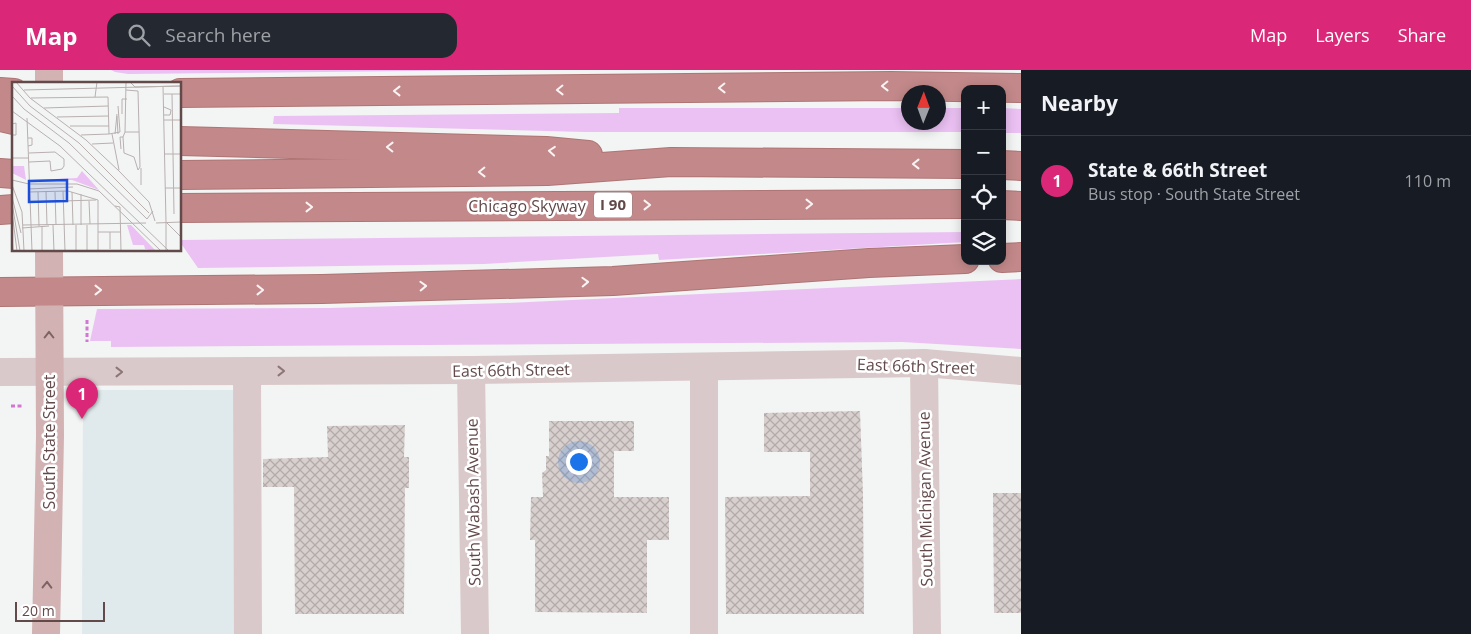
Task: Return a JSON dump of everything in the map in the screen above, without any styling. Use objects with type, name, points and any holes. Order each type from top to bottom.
[{"type":"highway","points":[[181,93],[892,86],[1021,88]]},
{"type":"highway","points":[[181,141],[546,151],[671,162]]},
{"type":"highway","points":[[181,175],[547,171],[671,162],[961,164]]},
{"type":"highway","points":[[1006,165],[1021,166]]},
{"type":"highway","name":"Chicago Skyway","points":[[181,208],[961,204]]},
{"type":"highway","points":[[1006,205],[1021,206]]},
{"type":"highway","points":[[1006,258],[1021,257]]},
{"type":"highway","points":[[0,292],[322,289],[603,281],[869,263],[961,259]]},
{"type":"main road","name":"South State Street","points":[[46,634],[50,436],[49,251]]},
{"type":"street","name":"East 66th Street","points":[[0,372],[471,370],[924,363],[1021,371]]},
{"type":"street","name":"South Michigan Avenue","points":[[924,363],[927,634]]},
{"type":"street","points":[[704,367],[704,634]]},
{"type":"street","name":"South Wabash Avenue","points":[[471,370],[475,634]]},
{"type":"street","points":[[247,371],[248,634]]},
{"type":"path","points":[[87,319],[87,342]]},
{"type":"shaded area","points":[[111,70],[513,70],[128,74]]},
{"type":"shaded area","points":[[619,108],[901,108],[901,130],[946,130],[946,108],[961,108],[961,132],[584,132],[273,124],[274,116],[619,113]]},
{"type":"shaded area","points":[[1006,108],[1021,109],[1021,133],[1006,133]]},
{"type":"shaded area","points":[[961,232],[961,242],[659,260],[658,254],[484,264],[198,268],[181,243],[181,240]]},
{"type":"shaded area","points":[[1021,279],[1021,349],[902,342],[111,347],[111,341],[90,341],[97,309],[329,308],[506,303]]},
{"type":"shaded area","points":[[83,390],[247,390],[248,634],[82,634]]},
{"type":"building","points":[[860,411],[864,614],[726,614],[725,497],[810,496],[810,452],[764,452],[764,413]]},
{"type":"building","points":[[549,421],[634,421],[634,451],[614,451],[614,497],[669,497],[669,540],[647,540],[647,613],[535,612],[535,540],[530,540],[531,497],[543,497],[542,473],[546,470],[546,456],[549,456]]},
{"type":"building","points":[[405,425],[404,457],[409,457],[409,488],[405,488],[404,614],[295,614],[294,487],[263,487],[263,459],[328,457],[327,426]]},
{"type":"building","points":[[993,493],[1021,493],[1021,613],[994,613]]},
{"type":"place","name":"State & 66th Street","points":[[82,419]]}]
